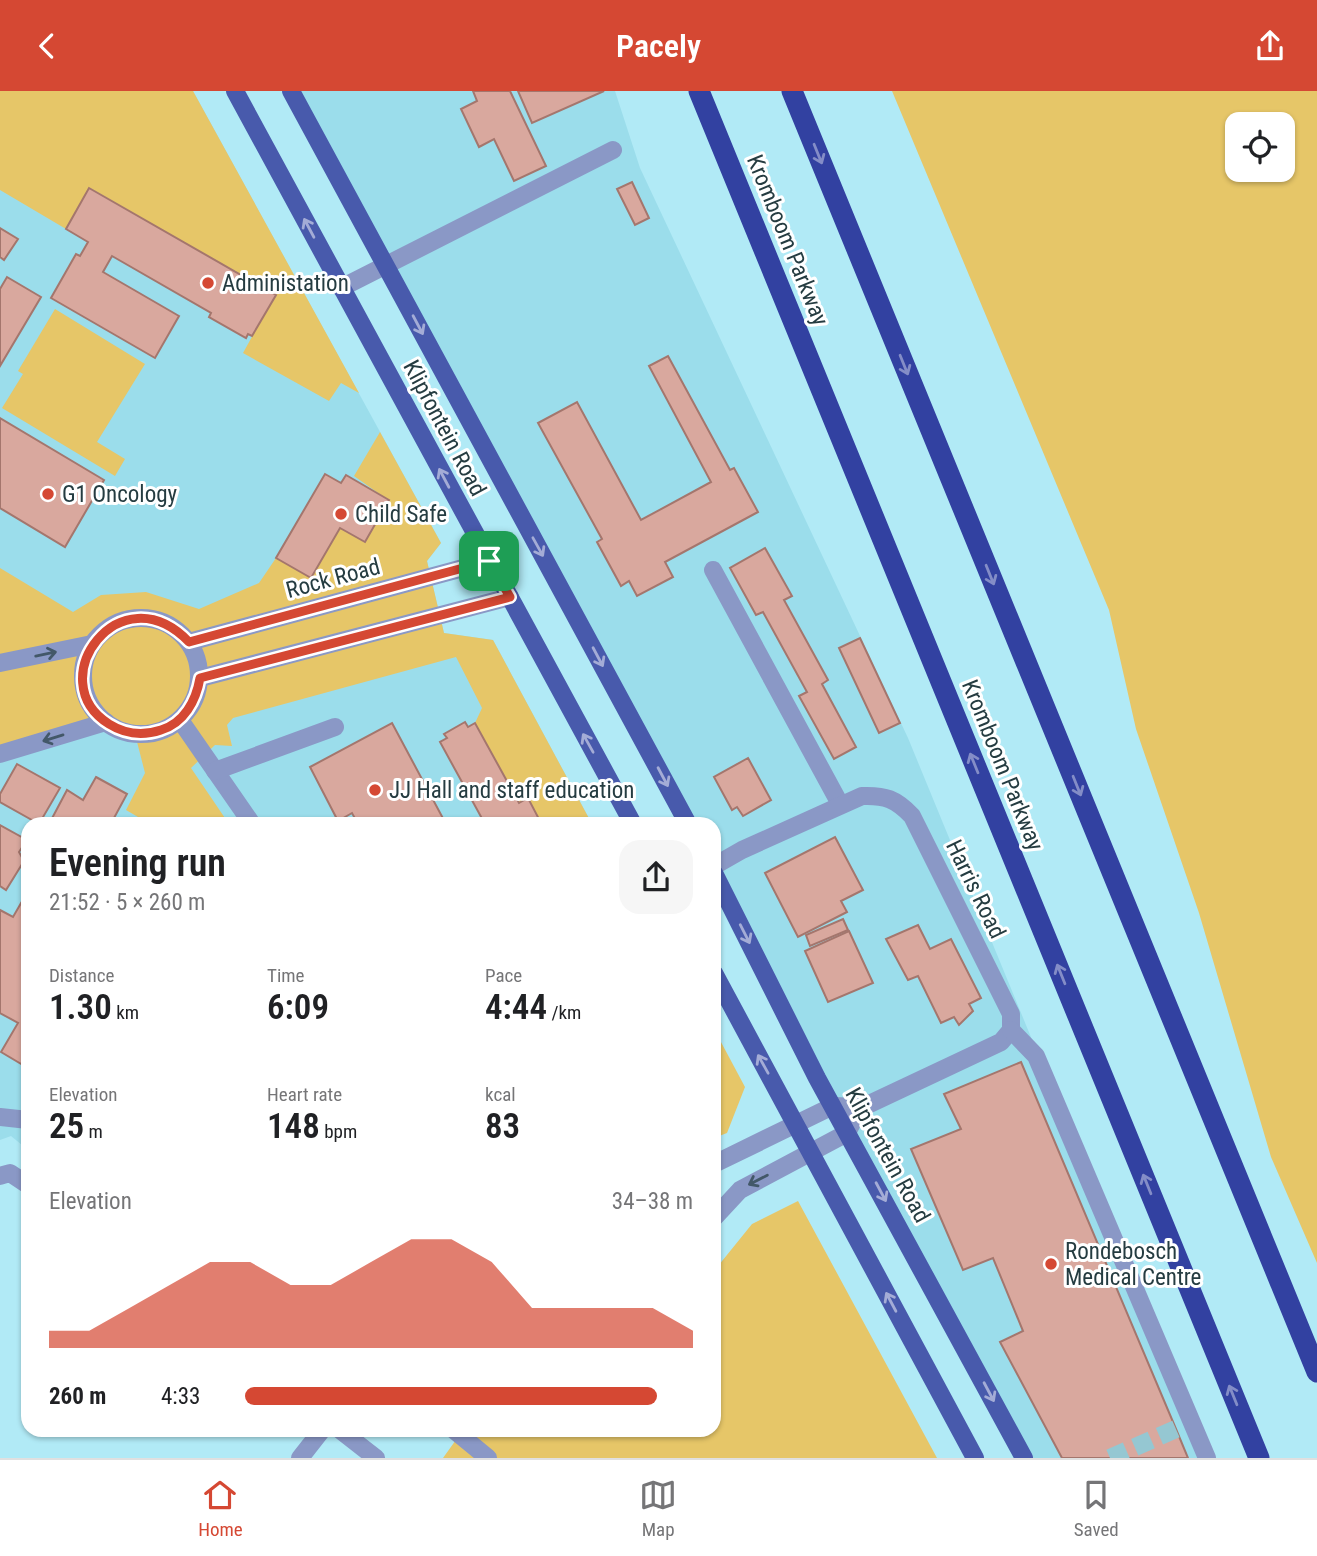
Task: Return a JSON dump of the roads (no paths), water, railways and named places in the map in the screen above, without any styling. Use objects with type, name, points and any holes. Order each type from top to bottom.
[{"type":"highway","name":"Kromboom Parkway","points":[[699,91],[1259,1458]]},
{"type":"highway","points":[[792,91],[1317,1372]]},
{"type":"main road","name":"Klipfontein Road","points":[[234,91],[629,817]]},
{"type":"main road","name":"Klipfontein Road","points":[[291,91],[684,817]]},
{"type":"main road","name":"Klipfontein Road","points":[[721,887],[847,1133],[1024,1458]]},
{"type":"main road","points":[[721,986],[975,1458]]},
{"type":"street","points":[[341,288],[613,150]]},
{"type":"street","name":"Rock Road","points":[[189,642],[489,561]]},
{"type":"street","points":[[713,570],[841,804]]},
{"type":"street","points":[[200,678],[510,597]]},
{"type":"street","points":[[133,618],[164,622],[189,642],[197,659],[200,678],[194,701],[180,720],[167,729],[143,734],[120,730],[106,722],[94,710],[86,694],[83,677],[92,644],[104,631],[133,618]]},
{"type":"street","points":[[0,663],[92,644]]},
{"type":"street","points":[[180,720],[247,817]]},
{"type":"street","points":[[0,754],[106,722]]},
{"type":"street","points":[[215,771],[335,727]]},
{"type":"street","name":"Harris Road","points":[[721,863],[862,796],[881,795],[899,802],[912,816],[1011,1014],[1011,1030]]},
{"type":"street","points":[[721,1161],[833,1105],[859,1109],[1001,1042],[1011,1030],[1035,1056],[1167,1368],[1183,1425],[1207,1458]]},
{"type":"street","points":[[721,1200],[847,1133],[859,1109]]},
{"type":"street","points":[[0,1117],[21,1120]]},
{"type":"street","points":[[5,1174],[21,1182]]},
{"type":"street","points":[[300,1458],[316,1437]]},
{"type":"street","points":[[349,1437],[376,1458]]},
{"type":"street","points":[[462,1437],[488,1458]]},
{"type":"tunnel","points":[[1110,1458],[1176,1429]]},
{"type":"place","name":"Administation","points":[[208,283]]},
{"type":"place","name":"G1 Oncology","points":[[48,494]]},
{"type":"place","name":"Child Safe","points":[[341,514]]},
{"type":"place","name":"JJ Hall and staff education","points":[[375,790]]},
{"type":"place","name":"Rondebosch Medical Centre","points":[[1051,1264]]}]
